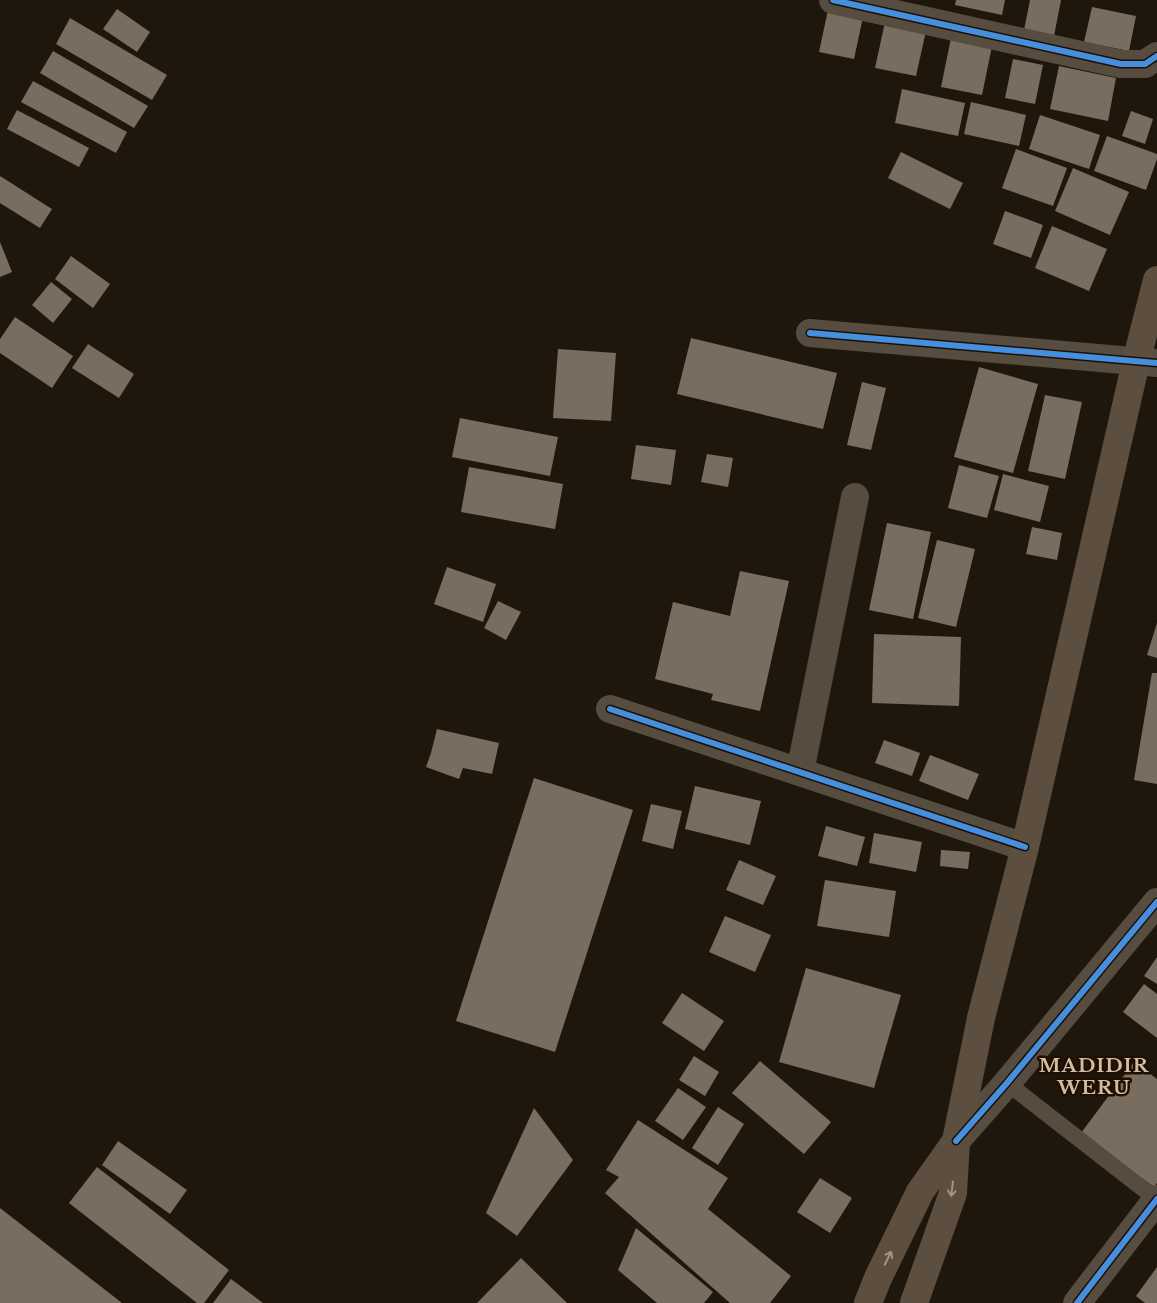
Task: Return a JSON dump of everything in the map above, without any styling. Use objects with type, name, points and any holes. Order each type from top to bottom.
[{"type":"highway","points":[[914,1303],[953,1194],[956,1140],[981,1018],[1147,362],[1157,280]]},
{"type":"highway","points":[[868,1303],[878,1278],[920,1192],[956,1140]]},
{"type":"street","points":[[833,0],[1121,64],[1145,64],[1157,56]]},
{"type":"street","points":[[810,333],[1147,362]]},
{"type":"street","points":[[800,772],[855,497]]},
{"type":"street","points":[[610,709],[1025,847]]},
{"type":"street","points":[[956,1140],[1007,1083],[1157,902]]},
{"type":"street","points":[[1077,1303],[1157,1199]]},
{"type":"lane","points":[[1007,1083],[1157,1199]]},
{"type":"building","points":[[956,0],[1005,0],[1002,15],[955,5]]},
{"type":"building","points":[[1030,0],[1061,0],[1054,36],[1024,30]]},
{"type":"building","points":[[1092,7],[1136,16],[1129,51],[1084,42]]},
{"type":"building","points":[[117,9],[150,32],[137,52],[103,29]]},
{"type":"building","points":[[828,10],[863,17],[854,59],[819,52]]},
{"type":"building","points":[[70,18],[167,75],[152,100],[56,44]]},
{"type":"building","points":[[885,22],[926,31],[916,76],[875,68]]},
{"type":"building","points":[[951,38],[992,46],[982,95],[941,87]]},
{"type":"building","points":[[53,51],[148,106],[134,128],[40,73]]},
{"type":"building","points":[[1013,59],[1043,65],[1035,104],[1005,98]]},
{"type":"building","points":[[1059,66],[1116,78],[1108,121],[1050,109]]},
{"type":"building","points":[[33,81],[127,132],[116,153],[21,102]]},
{"type":"building","points":[[902,89],[965,103],[958,136],[895,123]]},
{"type":"building","points":[[971,102],[1026,115],[1019,146],[964,134]]},
{"type":"building","points":[[17,110],[89,148],[79,167],[7,129]]},
{"type":"building","points":[[1131,111],[1153,119],[1145,144],[1122,136]]},
{"type":"building","points":[[1040,115],[1100,135],[1089,169],[1029,149]]},
{"type":"building","points":[[1107,136],[1157,154],[1146,190],[1094,171]]},
{"type":"building","points":[[1016,149],[1067,168],[1053,206],[1002,188]]},
{"type":"building","points":[[901,152],[963,183],[950,209],[888,178]]},
{"type":"building","points":[[1073,168],[1129,192],[1110,235],[1055,211]]},
{"type":"building","points":[[0,176],[52,209],[40,228],[0,203]]},
{"type":"building","points":[[1005,211],[1043,225],[1031,258],[993,244]]},
{"type":"building","points":[[1052,226],[1107,249],[1089,291],[1035,268]]},
{"type":"building","points":[[0,242],[12,272],[0,277]]},
{"type":"building","points":[[71,256],[110,284],[93,308],[55,279]]},
{"type":"building","points":[[51,282],[72,299],[53,323],[32,305]]},
{"type":"building","points":[[15,317],[73,356],[52,388],[0,353],[0,339]]},
{"type":"building","points":[[691,338],[837,373],[823,429],[677,394]]},
{"type":"building","points":[[88,344],[134,374],[119,398],[72,368]]},
{"type":"building","points":[[558,349],[616,353],[611,421],[553,418]]},
{"type":"building","points":[[979,367],[1038,384],[1013,473],[954,457]]},
{"type":"building","points":[[862,382],[886,388],[871,450],[847,445]]},
{"type":"building","points":[[1045,395],[1082,402],[1065,479],[1028,471]]},
{"type":"building","points":[[460,418],[558,437],[550,476],[452,457]]},
{"type":"building","points":[[636,445],[676,450],[671,485],[631,479]]},
{"type":"building","points":[[707,454],[733,458],[728,487],[701,482]]},
{"type":"building","points":[[959,465],[999,476],[987,518],[948,508]]},
{"type":"building","points":[[469,467],[563,484],[555,529],[461,512]]},
{"type":"building","points":[[1003,474],[1049,486],[1040,522],[994,510]]},
{"type":"building","points":[[887,523],[931,532],[913,619],[869,610]]},
{"type":"building","points":[[1032,527],[1062,533],[1057,560],[1026,554]]},
{"type":"building","points":[[937,540],[975,549],[956,627],[918,618]]},
{"type":"building","points":[[447,567],[496,584],[483,622],[434,604]]},
{"type":"building","points":[[740,571],[789,581],[760,711],[711,700],[713,694],[655,679],[673,602],[730,616]]},
{"type":"building","points":[[498,601],[521,612],[506,640],[484,628]]},
{"type":"building","points":[[1157,623],[1157,658],[1147,655]]},
{"type":"building","points":[[874,634],[961,637],[959,706],[872,703]]},
{"type":"building","points":[[1152,673],[1157,673],[1157,784],[1134,780]]},
{"type":"building","points":[[437,729],[499,743],[492,774],[463,768],[459,779],[426,767]]},
{"type":"building","points":[[884,740],[920,753],[912,776],[875,763]]},
{"type":"building","points":[[930,755],[979,774],[968,800],[919,781]]},
{"type":"building","points":[[534,778],[633,810],[555,1052],[456,1021]]},
{"type":"building","points":[[695,786],[761,801],[750,845],[685,829]]},
{"type":"building","points":[[651,804],[682,811],[673,849],[642,841]]},
{"type":"building","points":[[826,826],[865,837],[857,866],[818,856]]},
{"type":"building","points":[[874,833],[922,842],[916,872],[869,863]]},
{"type":"building","points":[[941,850],[970,852],[968,869],[940,866]]},
{"type":"building","points":[[739,860],[776,876],[763,905],[726,890]]},
{"type":"building","points":[[825,880],[896,891],[889,937],[817,926]]},
{"type":"building","points":[[725,916],[771,935],[755,972],[709,952]]},
{"type":"building","points":[[1157,957],[1157,984],[1144,976]]},
{"type":"building","points":[[806,968],[901,995],[874,1088],[779,1062]]},
{"type":"building","points":[[1144,984],[1157,994],[1157,1038],[1123,1012]]},
{"type":"building","points":[[682,993],[724,1021],[704,1051],[662,1023]]},
{"type":"building","points":[[694,1056],[719,1072],[705,1096],[679,1080]]},
{"type":"building","points":[[760,1061],[831,1122],[804,1154],[732,1093]]},
{"type":"building","points":[[1134,1062],[1157,1079],[1157,1183],[1154,1187],[1081,1133]]},
{"type":"building","points":[[678,1088],[706,1107],[683,1140],[655,1121]]},
{"type":"building","points":[[718,1107],[744,1124],[718,1165],[692,1148]]},
{"type":"building","points":[[534,1108],[573,1160],[517,1236],[486,1213]]},
{"type":"building","points":[[638,1120],[728,1178],[708,1209],[791,1276],[770,1303],[730,1303],[605,1193],[619,1177],[606,1170]]},
{"type":"building","points":[[118,1141],[187,1190],[170,1214],[102,1165]]},
{"type":"building","points":[[97,1167],[229,1270],[204,1303],[197,1303],[69,1203]]},
{"type":"building","points":[[820,1178],[852,1198],[830,1233],[797,1212]]},
{"type":"building","points":[[0,1208],[122,1303],[0,1303]]},
{"type":"building","points":[[636,1228],[713,1292],[704,1303],[657,1303],[618,1270]]},
{"type":"building","points":[[521,1258],[567,1303],[477,1303]]},
{"type":"building","points":[[1157,1267],[1157,1303],[1145,1303],[1136,1296]]},
{"type":"building","points":[[231,1279],[263,1303],[213,1303]]},
{"type":"cycle path","points":[[833,0],[1121,64],[1145,64],[1157,56]]},
{"type":"cycle path","points":[[810,333],[1157,363]]},
{"type":"cycle path","points":[[610,709],[1025,847]]},
{"type":"cycle path","points":[[956,1141],[1007,1083],[1157,902]]},
{"type":"cycle path","points":[[1077,1303],[1157,1199]]},
{"type":"district","name":"MADIDIR WERU","points":[[1094,1076]]}]
